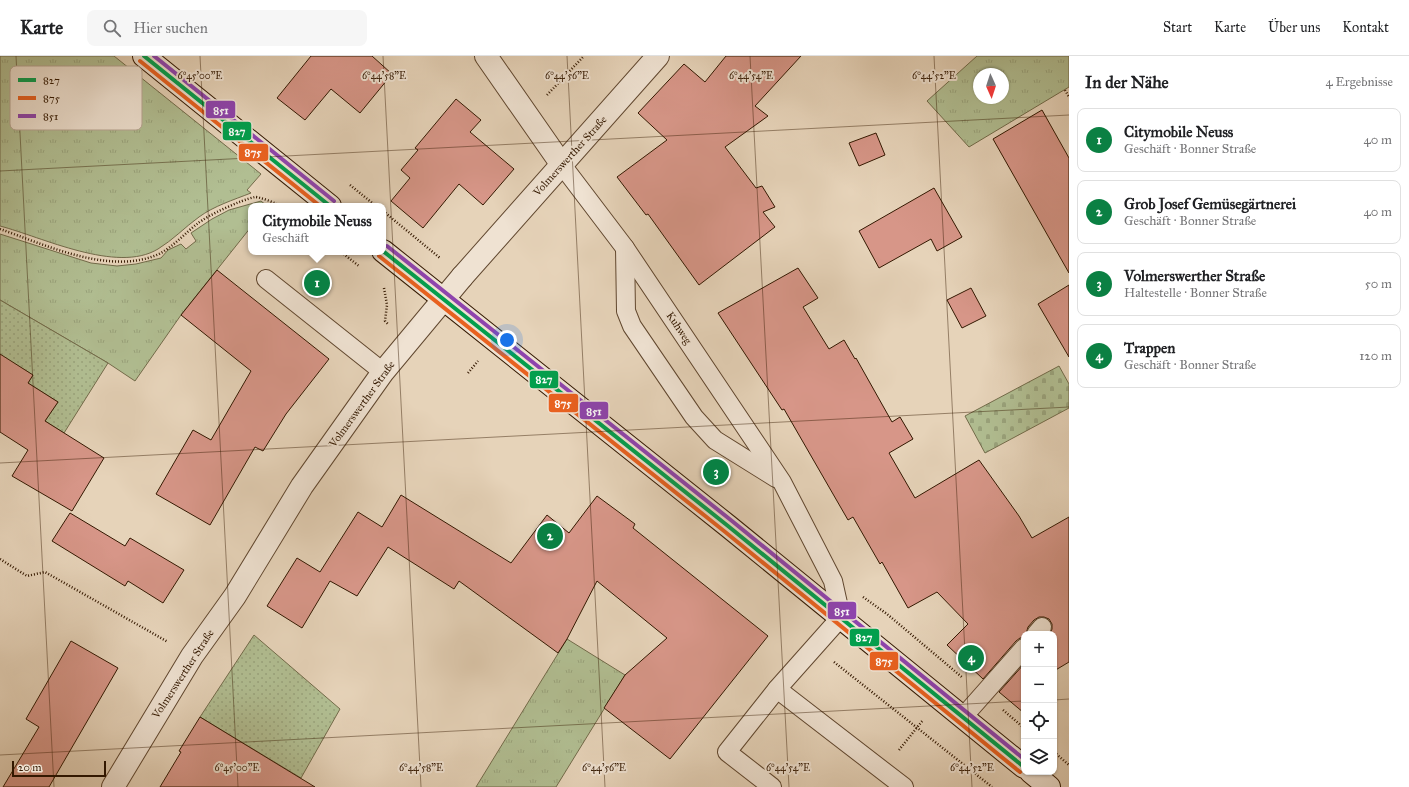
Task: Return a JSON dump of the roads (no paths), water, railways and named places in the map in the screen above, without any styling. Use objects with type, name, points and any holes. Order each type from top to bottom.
[{"type":"main road","points":[[144,56],[326,203]]},
{"type":"main road","name":"Kuhweg","points":[[486,56],[562,165]]},
{"type":"main road","name":"Volmerswerther Straße","points":[[113,787],[192,656],[235,596],[302,486],[383,372],[462,277],[658,56]]},
{"type":"main road","points":[[386,253],[840,617],[1021,765]]},
{"type":"main road","points":[[1035,775],[1049,787]]},
{"type":"lane","name":"Kuhweg","points":[[562,165],[625,248],[782,482],[833,581],[840,617]]},
{"type":"lane","points":[[625,248],[626,311],[632,326],[694,417],[715,440],[782,482]]},
{"type":"lane","points":[[266,279],[383,372]]},
{"type":"lane","points":[[772,787],[727,752],[777,689],[840,617]]},
{"type":"lane","points":[[963,717],[1021,651]]},
{"type":"lane","points":[[777,689],[904,787]]},
{"type":"place","name":"Citymobile Neuss","points":[[317,283]]},
{"type":"place","name":"Volmerswerther Straße","points":[[716,472]]},
{"type":"place","name":"Grob Josef Gemüsegärtnerei","points":[[550,536]]},
{"type":"place","name":"Trappen","points":[[971,658]]}]
